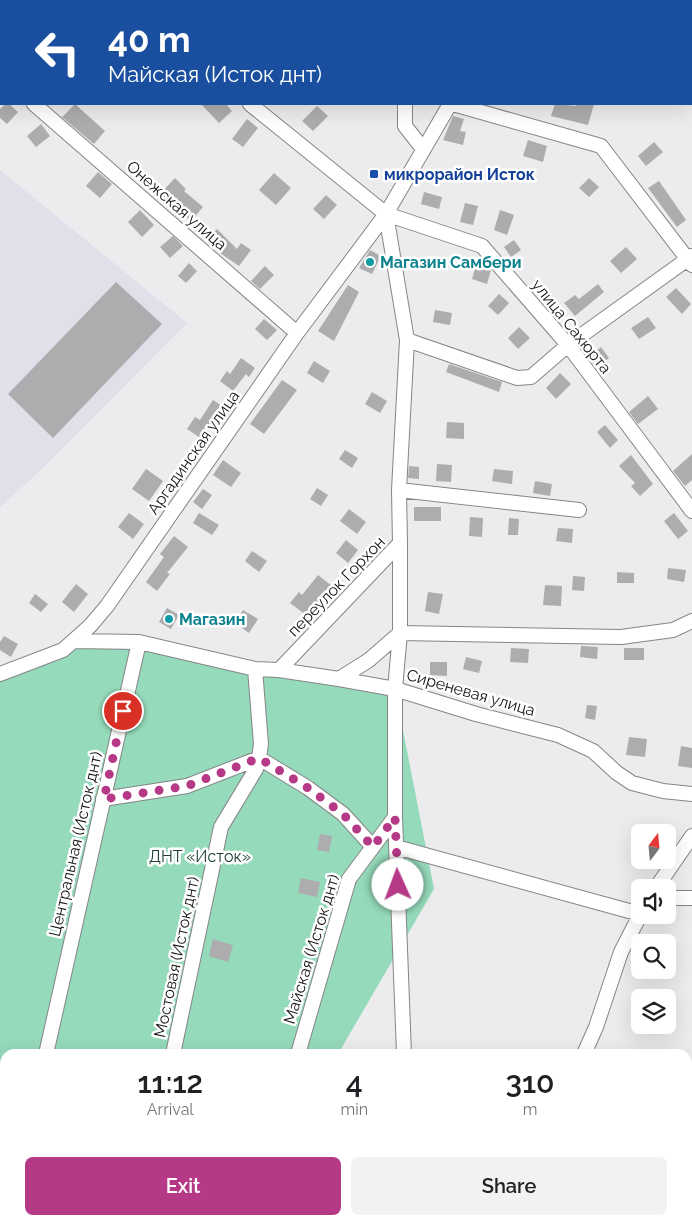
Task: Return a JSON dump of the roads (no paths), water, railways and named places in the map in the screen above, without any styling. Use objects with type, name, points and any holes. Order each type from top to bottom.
[{"type":"street","name":"Онежская улица","points":[[35,105],[297,334]]},
{"type":"street","points":[[251,105],[386,214]]},
{"type":"street","points":[[405,105],[404,126],[423,149]]},
{"type":"street","name":"Аргадинская улица","points":[[0,674],[63,650],[75,641],[107,606],[297,334],[386,214],[450,105]]},
{"type":"street","points":[[407,340],[518,378],[531,377],[568,345],[690,260],[601,146],[455,105]]},
{"type":"street","name":"переулок Горхон","points":[[279,670],[400,543],[399,490],[407,340],[386,214]]},
{"type":"street","name":"улица Сахюрта","points":[[386,214],[482,246],[568,345],[692,511]]},
{"type":"street","points":[[399,490],[578,510]]},
{"type":"street","name":"Сиреневая улица","points":[[400,543],[400,633],[395,688],[476,714],[558,736],[593,751],[617,773],[632,783],[692,794]]},
{"type":"street","points":[[339,679],[369,660],[400,633],[621,636],[673,630],[692,621]]},
{"type":"street","points":[[75,641],[139,642],[255,669],[279,670],[395,688],[395,817],[404,1049]]},
{"type":"street","name":"Центральная (Исток днт)","points":[[47,1049],[139,642]]},
{"type":"street","name":"Мостовая (Исток днт)","points":[[174,1049],[221,827],[256,769],[259,758],[261,744],[255,669]]},
{"type":"street","points":[[104,799],[187,786],[259,758],[308,788],[343,814],[373,847]]},
{"type":"street","name":"Майская (Исток днт)","points":[[299,1049],[349,879],[395,817]]},
{"type":"street","points":[[662,879],[692,836]]},
{"type":"street","points":[[396,847],[631,912]]},
{"type":"street","points":[[676,898],[692,898]]},
{"type":"street","points":[[586,1049],[596,1027],[621,952],[635,924]]},
{"type":"place","name":"микрорайон Исток","points":[[374,174]]},
{"type":"place","name":"Магазин Самбери","points":[[370,262]]},
{"type":"place","name":"Магазин","points":[[169,619]]},
{"type":"park label","name":"ДНТ «Исток»","points":[[200,856]]}]
